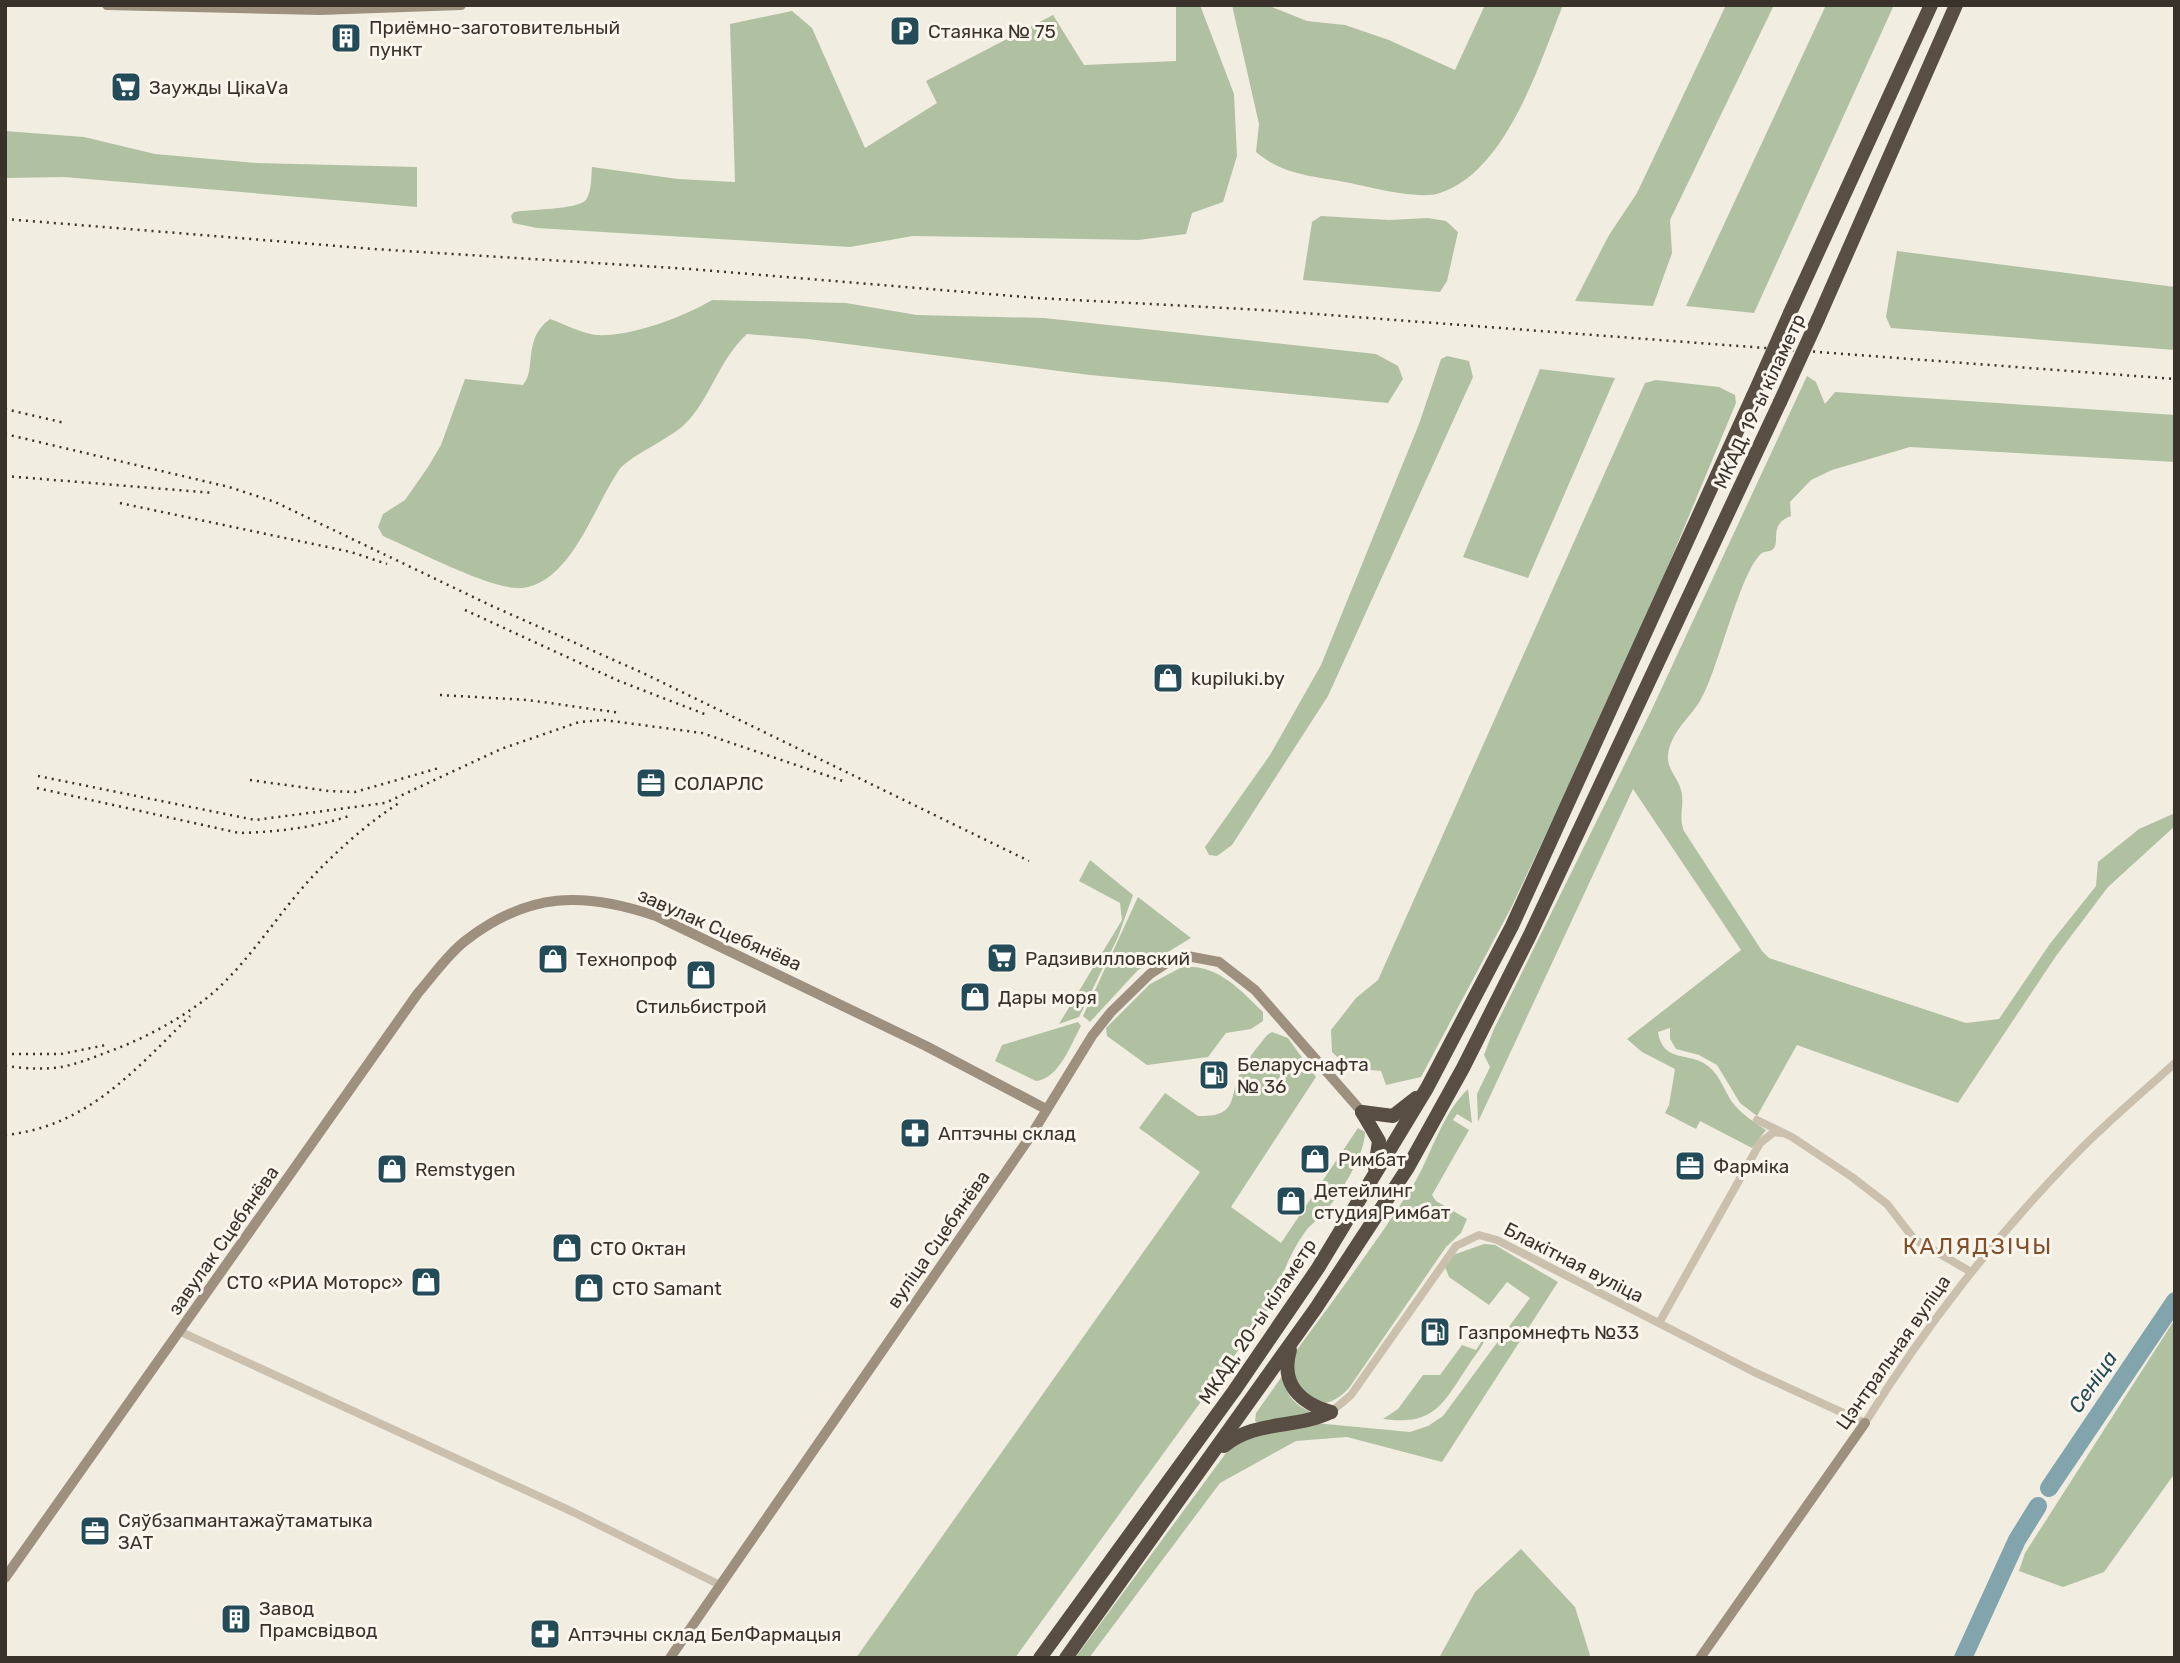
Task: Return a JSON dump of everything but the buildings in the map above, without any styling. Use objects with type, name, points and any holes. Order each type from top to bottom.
[{"type":"highway","name":"МКАД, 19-ы кіламетр","points":[[1571,800],[1931,5]]},
{"type":"highway","name":"МКАД, 19-ы кіламетр","points":[[1590,809],[1818,319],[1956,5]]},
{"type":"highway","name":"МКАД, 20-ы кіламетр","points":[[1040,1658],[1234,1391],[1366,1191],[1427,1088],[1512,926],[1571,800]]},
{"type":"highway","name":"МКАД, 20-ы кіламетр","points":[[1066,1658],[1209,1460],[1366,1234],[1488,1021],[1590,809]]},
{"type":"highway","points":[[1362,1112],[1393,1116],[1427,1088]]},
{"type":"highway","points":[[1362,1112],[1379,1141],[1378,1159],[1366,1191]]},
{"type":"highway","points":[[1293,1339],[1286,1369],[1294,1390],[1306,1403],[1331,1412]]},
{"type":"highway","points":[[1209,1460],[1236,1436],[1253,1430],[1318,1419],[1331,1412]]},
{"type":"street","points":[[107,5],[237,10],[461,5]]},
{"type":"street","name":"завулак Сцебянёва","points":[[5,1578],[418,993],[463,943],[492,922],[519,909],[549,901],[591,899],[614,901],[656,916],[926,1046],[1046,1109]]},
{"type":"street","name":"вуліца Сцебянёва","points":[[670,1658],[1111,1012],[1150,974],[1165,964],[1187,956],[1202,956],[1219,962],[1255,990],[1362,1112]]},
{"type":"street","name":"Цэнтральная вуліца","points":[[1700,1658],[1972,1272],[2013,1221],[2077,1153],[2175,1063]]},
{"type":"street","points":[[1757,1120],[1783,1133],[1852,1177],[1887,1204],[1914,1239],[1972,1272]]},
{"type":"street","points":[[1659,1323],[1760,1143],[1774,1132],[1783,1133]]},
{"type":"street","name":"Блакітная вуліца","points":[[1331,1412],[1351,1395],[1457,1246],[1479,1235],[1497,1240],[1754,1372],[1865,1423]]},
{"type":"street","name":"завулак Сцебянёва","points":[[181,1332],[570,1511],[720,1584]]},
{"type":"green space","points":[[1176,5],[1200,5],[1234,94],[1237,156],[1223,202],[1192,213],[1186,234],[1138,240],[913,236],[850,247],[537,228],[513,223],[511,216],[514,212],[573,206],[586,200],[592,167],[678,179],[735,182],[730,24],[792,11],[812,28],[865,148],[937,103],[926,81],[1053,15],[1084,65],[1176,61]]},
{"type":"green space","points":[[1232,5],[1267,5],[1307,21],[1345,25],[1389,40],[1455,70],[1485,5],[1563,5],[1518,113],[1484,163],[1464,181],[1440,193],[1420,195],[1300,174],[1278,166],[1256,152],[1259,124]]},
{"type":"green space","points":[[1726,5],[1774,5],[1670,220],[1672,253],[1653,306],[1575,301],[1609,235],[1637,193]]},
{"type":"green space","points":[[1826,5],[1894,5],[1754,313],[1686,306]]},
{"type":"green space","points":[[5,131],[84,137],[155,154],[256,163],[417,167],[417,207],[64,177],[5,178]]},
{"type":"green space","points":[[1321,216],[1389,220],[1428,218],[1446,221],[1458,232],[1447,281],[1440,292],[1303,280],[1312,222]]},
{"type":"green space","points":[[1897,251],[2175,287],[2175,350],[1891,328],[1886,317]]},
{"type":"green space","points":[[712,300],[846,303],[917,315],[1044,318],[1376,354],[1398,366],[1403,379],[1388,403],[1090,375],[808,339],[747,334],[729,356],[693,416],[619,470],[568,558],[554,573],[539,583],[522,588],[492,583],[383,536],[378,527],[383,514],[405,500],[428,467],[441,445],[465,379],[523,385],[529,371],[536,336],[550,319],[586,333],[610,335],[656,325]]},
{"type":"green space","points":[[1447,356],[1469,361],[1473,377],[1328,696],[1232,845],[1217,856],[1209,855],[1205,847],[1270,755],[1321,665],[1419,424],[1441,359]]},
{"type":"green space","points":[[1540,369],[1615,378],[1528,578],[1463,557]]},
{"type":"green space","points":[[1807,376],[1816,382],[1825,404],[1835,392],[2175,415],[2175,462],[1910,447],[1832,470],[1811,480],[1790,502],[1791,516],[1779,524],[1775,547],[1762,553],[1754,563],[1737,600],[1707,687],[1672,740],[1668,756],[1669,765],[1681,790],[1684,831],[1762,951],[1769,958],[1966,1023],[1999,1019],[2049,945],[2096,886],[2098,862],[2139,829],[2175,813],[2175,826],[2108,887],[2056,956],[1958,1103],[1797,1045],[1757,1116],[1740,1103],[1717,1065],[1699,1055],[1676,1049],[1670,1039],[1670,1028],[1658,1032],[1665,1049],[1708,1066],[1719,1078],[1736,1106],[1766,1130],[1752,1148],[1700,1121],[1696,1129],[1665,1113],[1669,1105],[1675,1069],[1642,1052],[1627,1039],[1741,950],[1633,789],[1478,1122],[1477,1094],[1490,1067],[1484,1055],[1493,1031],[1652,709]]},
{"type":"green space","points":[[1656,380],[1719,387],[1735,395],[1736,403],[1636,643],[1511,908],[1421,1077],[1386,1085],[1381,1071],[1349,1068],[1332,1052],[1331,1030],[1356,998],[1378,980],[1645,383]]},
{"type":"green space","points":[[1090,860],[1133,895],[1118,937],[1079,1017],[1059,1024],[1122,920],[1120,903],[1079,881]]},
{"type":"green space","points":[[1138,897],[1191,938],[1138,970],[1090,1022],[1083,1016]]},
{"type":"green space","points":[[1182,967],[1206,970],[1227,980],[1263,1012],[1263,1021],[1251,1029],[1226,1033],[1208,1057],[1147,1065],[1107,1036],[1106,1028],[1150,984]]},
{"type":"green space","points":[[1078,1022],[1081,1026],[1063,1060],[1044,1079],[1036,1081],[995,1061],[1002,1045]]},
{"type":"green space","points":[[1272,1032],[1288,1038],[1316,1077],[1231,1207],[1281,1243],[1358,1128],[1365,1132],[1364,1142],[1349,1177],[1327,1209],[1300,1240],[1286,1265],[1274,1301],[1015,1658],[856,1658],[1200,1172],[1139,1128],[1165,1093],[1198,1116],[1220,1113],[1226,1109],[1243,1068]]},
{"type":"green space","points":[[1468,1089],[1472,1123],[1457,1114],[1453,1120],[1469,1130],[1432,1195],[1436,1201],[1467,1219],[1461,1233],[1446,1247],[1349,1388],[1338,1398],[1327,1403],[1318,1403],[1303,1392],[1291,1358],[1398,1209],[1419,1175],[1450,1111]]},
{"type":"green space","points":[[1484,1244],[1495,1245],[1558,1282],[1442,1462],[1347,1437],[1296,1441],[1220,1483],[1089,1658],[1075,1658],[1226,1453],[1239,1440],[1315,1423],[1410,1432],[1428,1426],[1443,1416],[1530,1298],[1507,1282],[1489,1305],[1449,1277],[1445,1267],[1453,1255]]},
{"type":"green space","points":[[2175,1319],[2175,1473],[2104,1572],[2063,1587],[2019,1571],[2025,1553]]},
{"type":"green space","points":[[1487,1333],[1482,1346],[1451,1392],[1435,1410],[1414,1419],[1383,1419],[1398,1409],[1423,1375],[1440,1375],[1462,1345],[1476,1350]]},
{"type":"green space","points":[[1283,1375],[1293,1400],[1317,1414],[1261,1425],[1255,1421],[1256,1413]]},
{"type":"green space","points":[[1521,1549],[1575,1607],[1590,1655],[1588,1658],[1439,1658],[1475,1592]]},
{"type":"waterway","name":"Сеніца","points":[[2049,1488],[2175,1301]]},
{"type":"waterway","name":"Сеніца","points":[[1963,1658],[2017,1540],[2038,1506]]},
{"type":"railway","points":[[5,219],[374,249],[690,269],[1037,298],[1263,310],[2175,379]]},
{"type":"railway","points":[[5,409],[65,423]]},
{"type":"railway","points":[[5,434],[229,487],[275,502],[492,606],[643,673],[1029,861]]},
{"type":"railway","points":[[5,476],[214,493]]},
{"type":"railway","points":[[120,503],[351,552],[387,564]]},
{"type":"railway","points":[[465,610],[619,681],[707,715]]},
{"type":"railway","points":[[440,695],[528,700],[621,713]]},
{"type":"railway","points":[[38,776],[255,820],[385,803],[501,749],[579,722],[604,720],[702,733],[843,781]]},
{"type":"railway","points":[[250,780],[355,792],[439,768]]},
{"type":"railway","points":[[37,788],[239,833],[294,829],[349,816]]},
{"type":"railway","points":[[5,1066],[37,1069],[72,1065],[140,1039],[191,1009],[228,979],[301,889],[324,865],[365,827],[399,803]]},
{"type":"railway","points":[[5,1135],[34,1130],[61,1121],[85,1108],[129,1075],[190,1016]]},
{"type":"railway","points":[[5,1054],[61,1054],[106,1045]]},
{"type":"place","name":"Стаянка № 75","points":[[905,31]]},
{"type":"place","name":"Приёмно-заготовительный пункт","points":[[346,38]]},
{"type":"place","name":"Заужды ЦікаVа","points":[[126,87]]},
{"type":"place","name":"kupiluki.by","points":[[1168,678]]},
{"type":"place","name":"СОЛАРЛС","points":[[651,783]]},
{"type":"place","name":"Радзивилловский","points":[[1002,958]]},
{"type":"place","name":"Технопроф","points":[[553,959]]},
{"type":"place","name":"Стильбистрой","points":[[701,975]]},
{"type":"place","name":"Дары моря","points":[[975,997]]},
{"type":"place","name":"Беларуснафта № 36","points":[[1214,1075]]},
{"type":"place","name":"Аптэчны склад","points":[[915,1133]]},
{"type":"place","name":"Римбат","points":[[1315,1159]]},
{"type":"place","name":"Фарміка","points":[[1690,1166]]},
{"type":"place","name":"Remstygen","points":[[392,1169]]},
{"type":"place","name":"Детейлинг студия Римбат","points":[[1291,1201]]},
{"type":"place","name":"СТО Октан","points":[[567,1248]]},
{"type":"place","name":"СТО «РИА Моторс»","points":[[426,1282]]},
{"type":"place","name":"СТО Samant","points":[[589,1288]]},
{"type":"place","name":"Газпромнефть №33","points":[[1435,1332]]},
{"type":"place","name":"Сяўбзапмантажаўтаматыка ЗАТ","points":[[95,1531]]},
{"type":"place","name":"Завод Прамсвідвод","points":[[236,1619]]},
{"type":"place","name":"Аптэчны склад БелФармацыя","points":[[545,1634]]},
{"type":"district","name":"КАЛЯДЗІЧЫ","points":[[1978,1246]]}]
